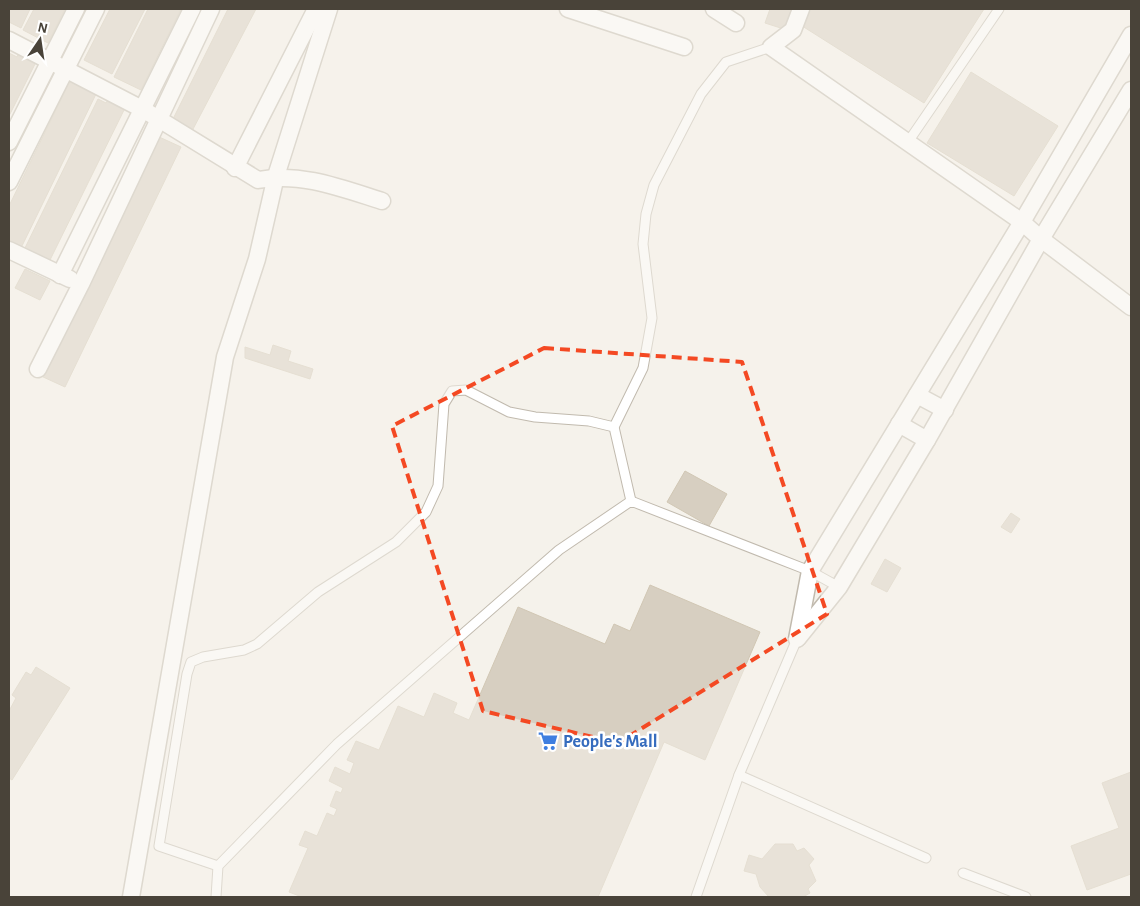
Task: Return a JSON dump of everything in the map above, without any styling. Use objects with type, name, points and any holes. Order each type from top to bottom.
[{"type":"street","points":[[9,142],[76,9]]},
{"type":"street","points":[[9,182],[96,9]]},
{"type":"street","points":[[60,275],[144,110],[192,9]]},
{"type":"street","points":[[38,368],[81,284],[211,9]]},
{"type":"street","points":[[236,168],[316,9]]},
{"type":"street","points":[[131,897],[225,357],[257,259],[276,176],[329,9]]},
{"type":"street","points":[[568,9],[684,47]]},
{"type":"street","points":[[714,9],[736,23]]},
{"type":"street","points":[[801,9],[794,30],[771,47],[1022,222],[1041,239],[1131,307]]},
{"type":"street","points":[[797,640],[810,571],[1022,222],[1131,35]]},
{"type":"street","points":[[9,40],[144,110],[258,180],[276,176],[318,181],[382,201]]},
{"type":"street","points":[[797,640],[839,587],[945,410],[1041,239],[1131,90]]},
{"type":"street","points":[[9,250],[81,284]]},
{"type":"street","points":[[917,395],[945,410]]},
{"type":"street","points":[[899,424],[927,440]]},
{"type":"lane","points":[[908,142],[999,9]]},
{"type":"lane","points":[[631,501],[614,427],[643,368],[652,318],[644,244],[646,214],[654,185],[701,94],[726,62],[771,47]]},
{"type":"lane","points":[[218,866],[159,846],[187,674],[191,662],[203,657],[244,650],[257,644],[318,592],[396,542],[426,512],[438,486],[444,404],[452,391],[466,390],[509,412],[535,417],[588,421],[614,427]]},
{"type":"lane","points":[[631,501],[810,571],[839,587]]},
{"type":"lane","points":[[216,897],[218,866],[337,744],[559,550],[631,501]]},
{"type":"lane","points":[[696,897],[739,775],[797,640]]},
{"type":"lane","points":[[739,775],[926,858]]},
{"type":"lane","points":[[963,873],[1026,897]]},
{"type":"highlighted area","points":[[544,348],[742,362],[827,614],[618,743],[483,711],[392,426]]},
{"type":"building","points":[[9,9],[30,9],[21,28],[9,22]]},
{"type":"building","points":[[34,9],[65,9],[48,43],[23,30]]},
{"type":"building","points":[[110,9],[145,9],[112,74],[84,60]]},
{"type":"building","points":[[148,9],[181,9],[141,90],[114,77]]},
{"type":"building","points":[[228,9],[256,9],[192,131],[173,119]]},
{"type":"building","points":[[770,9],[797,9],[790,31],[765,23]]},
{"type":"building","points":[[809,9],[984,9],[924,103],[799,24]]},
{"type":"building","points":[[19,52],[37,60],[9,116],[9,53],[17,57]]},
{"type":"building","points":[[971,72],[1058,126],[1014,196],[927,143]]},
{"type":"building","points":[[71,79],[97,92],[20,250],[9,245],[9,206]]},
{"type":"building","points":[[109,98],[126,106],[49,262],[24,250],[98,99],[106,103]]},
{"type":"building","points":[[157,136],[181,147],[65,387],[41,376]]},
{"type":"building","points":[[25,269],[50,281],[40,300],[15,288]]},
{"type":"building","points":[[273,345],[291,351],[288,361],[313,369],[310,379],[245,358],[245,347],[270,355]]},
{"type":"building","points":[[685,471],[727,494],[709,526],[667,502]]},
{"type":"building","points":[[1011,513],[1020,519],[1011,533],[1001,527]]},
{"type":"building","points":[[885,559],[901,568],[887,592],[871,584]]},
{"type":"building","name":"People's Mall","points":[[650,585],[760,632],[705,760],[664,742],[598,897],[302,897],[289,892],[308,848],[299,845],[305,831],[317,836],[327,813],[334,816],[337,809],[330,806],[336,791],[341,793],[343,788],[329,781],[335,767],[350,774],[354,763],[347,760],[356,741],[379,750],[398,706],[424,717],[434,693],[457,703],[453,713],[469,720],[518,607],[605,644],[614,624],[630,631]]},
{"type":"building","points":[[36,667],[70,688],[12,780],[9,778],[9,711],[16,698],[12,695],[26,672],[31,675]]},
{"type":"building","points":[[1131,772],[1131,874],[1087,890],[1071,846],[1119,828],[1102,783]]},
{"type":"building","points":[[775,844],[793,844],[797,851],[804,848],[814,859],[809,865],[816,881],[808,889],[810,893],[803,897],[769,897],[760,887],[756,874],[744,871],[749,855],[762,859]]},
{"type":"place","name":"People's Mall","points":[[548,741]]}]
